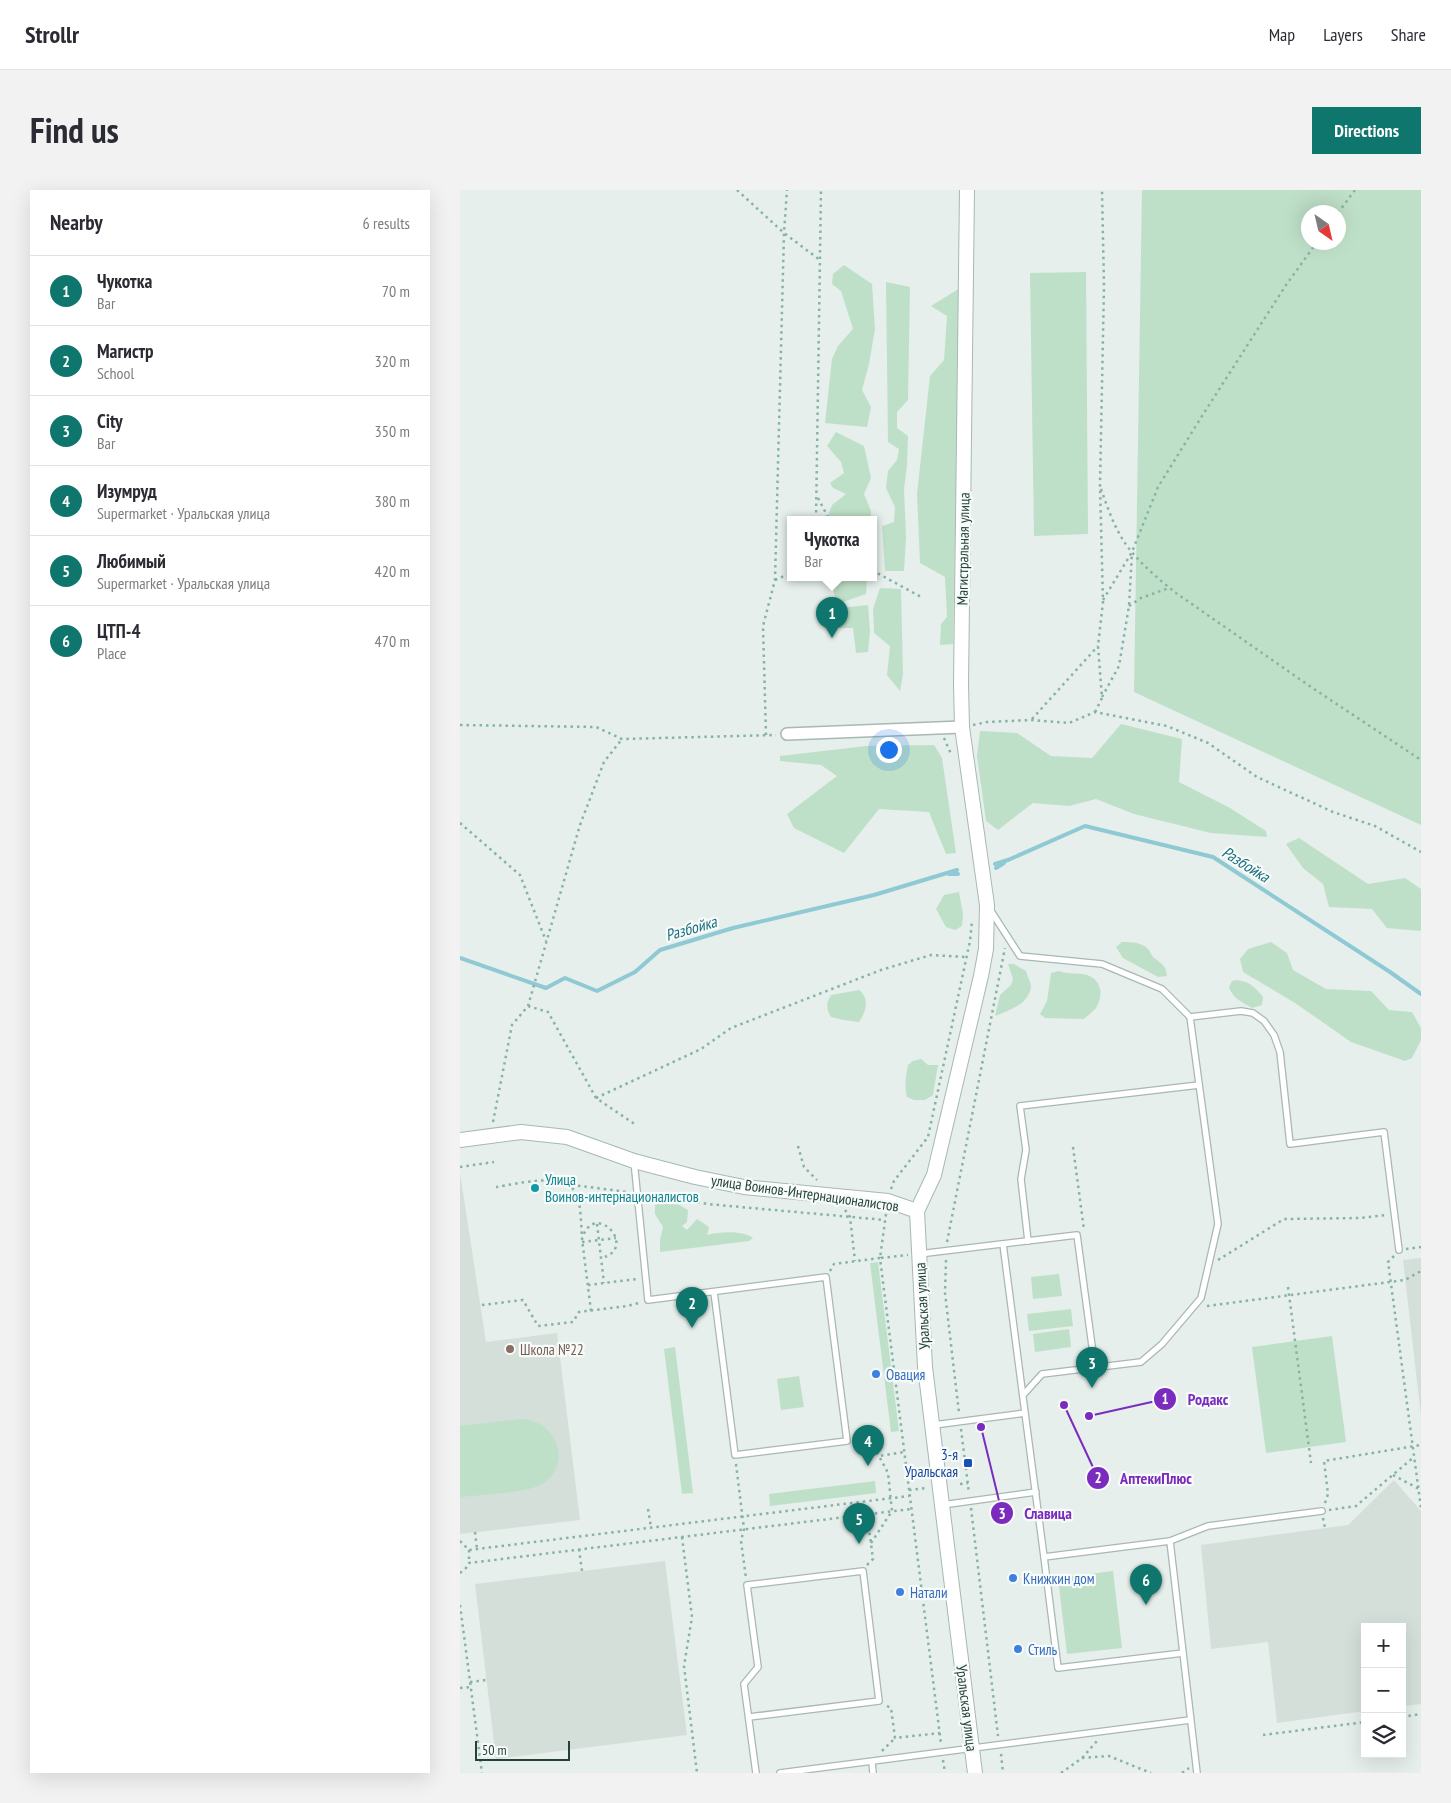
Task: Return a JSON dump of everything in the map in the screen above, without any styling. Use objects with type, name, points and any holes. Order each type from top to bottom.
[{"type":"street","name":"Магистральная улица","points":[[967,190],[962,727],[987,906]]},
{"type":"street","points":[[787,734],[962,727]]},
{"type":"street","name":"Уральская улица","points":[[975,1773],[925,1367],[917,1211],[934,1175],[981,976],[986,949],[987,906]]},
{"type":"street","name":"улица Воинов-Интернационалистов","points":[[460,1140],[521,1132],[567,1137],[634,1161],[744,1188],[888,1201],[917,1211]]},
{"type":"lane","points":[[987,906],[1020,956],[1102,964],[1162,989],[1190,1016],[1218,1224],[1201,1298],[1162,1344],[1141,1362],[1042,1374],[1024,1394]]},
{"type":"lane","points":[[1190,1016],[1241,1011],[1253,1013],[1264,1021],[1274,1035],[1280,1052],[1290,1144],[1384,1132],[1399,1250]]},
{"type":"lane","points":[[1028,1241],[1021,1179],[1026,1150],[1020,1106],[1199,1085]]},
{"type":"lane","points":[[634,1161],[648,1300],[826,1277],[847,1441],[735,1455],[714,1292]]},
{"type":"lane","points":[[920,1254],[1077,1235],[1095,1368]]},
{"type":"lane","points":[[1003,1244],[1024,1394],[1058,1668],[1183,1652]]},
{"type":"lane","points":[[932,1425],[1026,1413]]},
{"type":"lane","points":[[942,1505],[1036,1492]]},
{"type":"lane","points":[[1044,1557],[1170,1541],[1208,1526],[1322,1511]]},
{"type":"lane","points":[[1170,1541],[1197,1773]]},
{"type":"lane","points":[[749,1717],[879,1701],[862,1571],[747,1585],[758,1667],[744,1684],[756,1773]]},
{"type":"lane","points":[[780,1773],[1190,1720]]},
{"type":"lane","points":[[872,1762],[873,1773]]},
{"type":"path","points":[[737,190],[784,232],[820,260]]},
{"type":"path","points":[[766,735],[763,626],[775,580],[784,232],[787,190]]},
{"type":"path","points":[[816,516],[821,190]]},
{"type":"path","points":[[1102,190],[1104,286],[1100,485],[1103,602],[1098,646],[1102,698]]},
{"type":"path","points":[[1344,205],[1355,190]]},
{"type":"path","points":[[1103,602],[1132,552],[1158,487],[1286,285],[1311,250]]},
{"type":"path","points":[[1100,485],[1117,529],[1132,552],[1169,588],[1311,687],[1421,760]]},
{"type":"path","points":[[817,496],[827,516]]},
{"type":"path","points":[[1095,712],[1119,666],[1129,606],[1132,552]]},
{"type":"path","points":[[877,572],[923,598]]},
{"type":"path","points":[[775,580],[787,575]]},
{"type":"path","points":[[1129,606],[1141,598],[1169,588]]},
{"type":"path","points":[[1031,720],[1098,646]]},
{"type":"path","points":[[962,727],[987,722],[1031,720],[1068,723],[1095,712],[1166,726],[1208,743],[1256,777],[1332,812],[1375,826],[1421,852]]},
{"type":"path","points":[[460,725],[596,727],[622,739],[787,734]]},
{"type":"path","points":[[491,1136],[512,1025],[528,1006],[580,825],[604,762],[622,739]]},
{"type":"path","points":[[460,823],[520,875],[547,942]]},
{"type":"path","points":[[894,1181],[928,1138],[966,957],[973,913]]},
{"type":"path","points":[[980,1072],[1007,937]]},
{"type":"path","points":[[596,1098],[701,1049],[731,1028],[881,970],[931,955],[966,957]]},
{"type":"path","points":[[528,1006],[548,1012],[596,1098],[636,1125]]},
{"type":"path","points":[[1074,1148],[1074,1153]]},
{"type":"path","points":[[460,1167],[494,1162]]},
{"type":"path","points":[[496,1187],[549,1180],[565,1184],[678,1198],[707,1204],[885,1220],[880,1258],[945,1773]]},
{"type":"path","points":[[565,1184],[575,1191],[578,1198],[591,1311]]},
{"type":"path","points":[[1209,1266],[1284,1219],[1360,1218],[1395,1214]]},
{"type":"path","points":[[850,1216],[855,1261]]},
{"type":"path","points":[[582,1241],[587,1229],[596,1224],[608,1226],[612,1229],[616,1238],[616,1246],[609,1255],[601,1258]]},
{"type":"path","points":[[596,1224],[604,1283]]},
{"type":"path","points":[[582,1241],[616,1238]]},
{"type":"path","points":[[1399,1250],[1421,1247]]},
{"type":"path","points":[[826,1277],[834,1264],[920,1254]]},
{"type":"path","points":[[1388,1262],[1421,1508]]},
{"type":"path","points":[[1207,1306],[1405,1280],[1421,1271]]},
{"type":"path","points":[[588,1285],[646,1278]]},
{"type":"path","points":[[1288,1287],[1311,1463]]},
{"type":"path","points":[[482,1305],[523,1300],[538,1326],[573,1322],[579,1312],[627,1306],[648,1300]]},
{"type":"path","points":[[847,1441],[861,1447],[874,1446],[888,1473],[892,1511],[871,1543]]},
{"type":"path","points":[[1414,1457],[1356,1506],[1322,1511],[1328,1494],[1324,1461],[1421,1445]]},
{"type":"path","points":[[879,1456],[905,1452]]},
{"type":"path","points":[[735,1455],[744,1529],[741,1541],[747,1585]]},
{"type":"path","points":[[1393,1475],[1419,1489]]},
{"type":"path","points":[[960,1484],[968,1483]]},
{"type":"path","points":[[909,1490],[929,1488]]},
{"type":"path","points":[[469,1550],[909,1496]]},
{"type":"path","points":[[648,1509],[651,1528]]},
{"type":"path","points":[[470,1563],[911,1509]]},
{"type":"path","points":[[862,1571],[872,1559],[868,1514]]},
{"type":"path","points":[[475,1532],[477,1549]]},
{"type":"path","points":[[682,1537],[692,1616],[684,1666],[697,1773]]},
{"type":"path","points":[[460,1541],[469,1550],[470,1563],[460,1574]]},
{"type":"path","points":[[579,1549],[582,1571]]},
{"type":"path","points":[[460,1605],[482,1773]]},
{"type":"path","points":[[470,1682],[486,1680]]},
{"type":"path","points":[[460,1688],[470,1687]]},
{"type":"path","points":[[879,1701],[891,1708],[895,1738],[940,1733]]},
{"type":"path","points":[[1406,1716],[1421,1714]]},
{"type":"path","points":[[1263,1735],[1361,1723]]},
{"type":"path","points":[[1061,1773],[1082,1758],[1107,1731]]},
{"type":"path","points":[[1082,1758],[1109,1756],[1151,1773]]},
{"type":"shaded area","name":"Школа №22","points":[[460,1173],[486,1342],[557,1333],[580,1520],[460,1534]]},
{"type":"shaded area","points":[[1421,1258],[1421,1416],[1403,1260]]},
{"type":"shaded area","points":[[1394,1480],[1421,1511],[1421,1704],[1406,1706],[1406,1623],[1361,1623],[1361,1712],[1277,1723],[1268,1642],[1211,1649],[1201,1545],[1348,1525]]},
{"type":"shaded area","points":[[665,1561],[687,1735],[496,1759],[475,1584]]},
{"type":"green space","points":[[1142,190],[1421,190],[1421,825],[1134,692]]},
{"type":"green space","points":[[844,265],[872,284],[875,329],[862,390],[871,407],[867,427],[825,423],[832,359],[838,346],[853,329],[841,291],[832,284],[833,274]]},
{"type":"green space","points":[[1086,272],[1088,534],[1034,536],[1030,273]]},
{"type":"green space","points":[[886,282],[910,287],[908,400],[897,412],[897,428],[908,436],[904,489],[906,537],[904,571],[885,571],[882,526],[894,522],[895,507],[886,488],[888,471],[897,460],[899,449],[888,442]]},
{"type":"green space","points":[[960,288],[953,644],[940,645],[941,624],[947,617],[945,577],[920,563],[917,494],[930,376],[944,360],[947,316],[931,306]]},
{"type":"green space","points":[[836,432],[864,446],[871,478],[864,494],[871,511],[870,516],[828,516],[832,505],[846,494],[833,488],[830,483],[844,473],[841,462],[827,446]]},
{"type":"green space","points":[[834,581],[867,581],[866,594],[837,604],[831,583]]},
{"type":"green space","points":[[880,588],[901,589],[903,674],[900,691],[887,675],[890,646],[874,633],[873,609]]},
{"type":"green space","points":[[868,605],[870,631],[868,652],[856,653],[853,628],[825,628],[826,619],[837,615],[840,608]]},
{"type":"green space","points":[[1121,724],[1182,739],[1179,782],[1230,808],[1266,831],[1267,837],[1211,833],[1134,814],[1096,799],[1069,806],[1033,803],[998,830],[986,821],[977,756],[980,731],[1017,733],[1051,756],[1092,758]]},
{"type":"green space","points":[[934,745],[942,758],[956,853],[946,854],[929,812],[879,809],[844,853],[794,828],[787,814],[837,776],[821,765],[780,761],[780,756],[866,746]]},
{"type":"green space","points":[[1299,838],[1368,884],[1405,878],[1421,889],[1421,931],[1387,928],[1372,909],[1329,907],[1323,884],[1303,868],[1286,844]]},
{"type":"green space","points":[[959,892],[963,914],[962,926],[955,930],[946,927],[936,909],[944,895]]},
{"type":"green space","points":[[1122,942],[1137,943],[1146,947],[1164,967],[1167,976],[1158,977],[1123,958],[1116,947]]},
{"type":"green space","points":[[1271,942],[1287,953],[1293,970],[1326,989],[1371,991],[1389,1010],[1412,1012],[1421,1028],[1421,1040],[1412,1058],[1405,1061],[1351,1042],[1295,1003],[1243,972],[1240,959],[1248,949]]},
{"type":"green space","points":[[1008,964],[1014,964],[1026,971],[1031,984],[1030,992],[1027,998],[1018,1006],[995,1016],[1000,995],[1011,985],[1013,979]]},
{"type":"green space","points":[[1059,971],[1088,975],[1099,985],[1100,995],[1097,1006],[1084,1019],[1045,1018],[1040,1014],[1047,1001],[1051,973]]},
{"type":"green space","points":[[1237,980],[1249,984],[1257,990],[1263,997],[1262,1005],[1252,1008],[1235,997],[1229,987],[1232,981]]},
{"type":"green space","points":[[859,990],[865,997],[866,1006],[859,1022],[831,1017],[827,1006],[831,995]]},
{"type":"green space","points":[[921,1059],[928,1065],[938,1065],[933,1095],[925,1100],[914,1100],[907,1097],[906,1093],[907,1069],[908,1065],[913,1061]]},
{"type":"green space","points":[[669,1199],[688,1210],[687,1222],[682,1226],[687,1230],[697,1219],[709,1227],[707,1235],[737,1233],[753,1238],[749,1241],[660,1252],[663,1227],[655,1214],[655,1205]]},
{"type":"green space","points":[[878,1262],[899,1431],[891,1432],[870,1263]]},
{"type":"green space","points":[[1059,1274],[1062,1296],[1033,1299],[1031,1277]]},
{"type":"green space","points":[[1071,1309],[1073,1326],[1029,1331],[1027,1314]]},
{"type":"green space","points":[[1069,1329],[1071,1347],[1035,1352],[1033,1334]]},
{"type":"green space","points":[[1332,1336],[1346,1442],[1266,1453],[1252,1347]]},
{"type":"green space","points":[[675,1347],[693,1493],[682,1494],[664,1349]]},
{"type":"green space","points":[[799,1376],[804,1407],[781,1410],[777,1379]]},
{"type":"green space","points":[[520,1419],[533,1421],[544,1427],[552,1435],[557,1445],[559,1456],[557,1467],[551,1477],[540,1485],[524,1490],[460,1497],[460,1426]]},
{"type":"green space","points":[[875,1481],[876,1493],[770,1506],[769,1494]]},
{"type":"green space","points":[[1113,1571],[1122,1648],[1067,1654],[1058,1578]]},
{"type":"waterway","name":"Разбойка","points":[[995,864],[1085,826],[1213,857],[1421,994]]},
{"type":"waterway","name":"Разбойка","points":[[996,868],[1004,863]]},
{"type":"waterway","name":"Разбойка","points":[[460,958],[546,988],[565,978],[597,991],[635,972],[660,950],[733,928],[874,895],[957,870]]},
{"type":"waterway","name":"Разбойка","points":[[949,874],[958,874]]},
{"type":"place","name":"Чукотка","points":[[832,638]]},
{"type":"place","name":"Улица Воинов-интернационалистов","points":[[535,1188]]},
{"type":"place","name":"Магистр","points":[[692,1328]]},
{"type":"place","name":"Школа №22","points":[[510,1349]]},
{"type":"place","name":"Овация","points":[[876,1374]]},
{"type":"place","name":"City","points":[[1092,1388]]},
{"type":"place","name":"АптекиПлюс","points":[[1064,1405]]},
{"type":"place","name":"Родакс","points":[[1089,1416]]},
{"type":"place","name":"Славица","points":[[981,1427]]},
{"type":"place","name":"3-я Уральская","points":[[968,1463]]},
{"type":"place","name":"Изумруд","points":[[868,1466]]},
{"type":"place","name":"Любимый","points":[[859,1544]]},
{"type":"place","name":"Книжкин дом","points":[[1013,1578]]},
{"type":"place","name":"Натали","points":[[900,1592]]},
{"type":"place","name":"ЦТП-4","points":[[1146,1605]]},
{"type":"place","name":"Стиль","points":[[1018,1649]]}]
